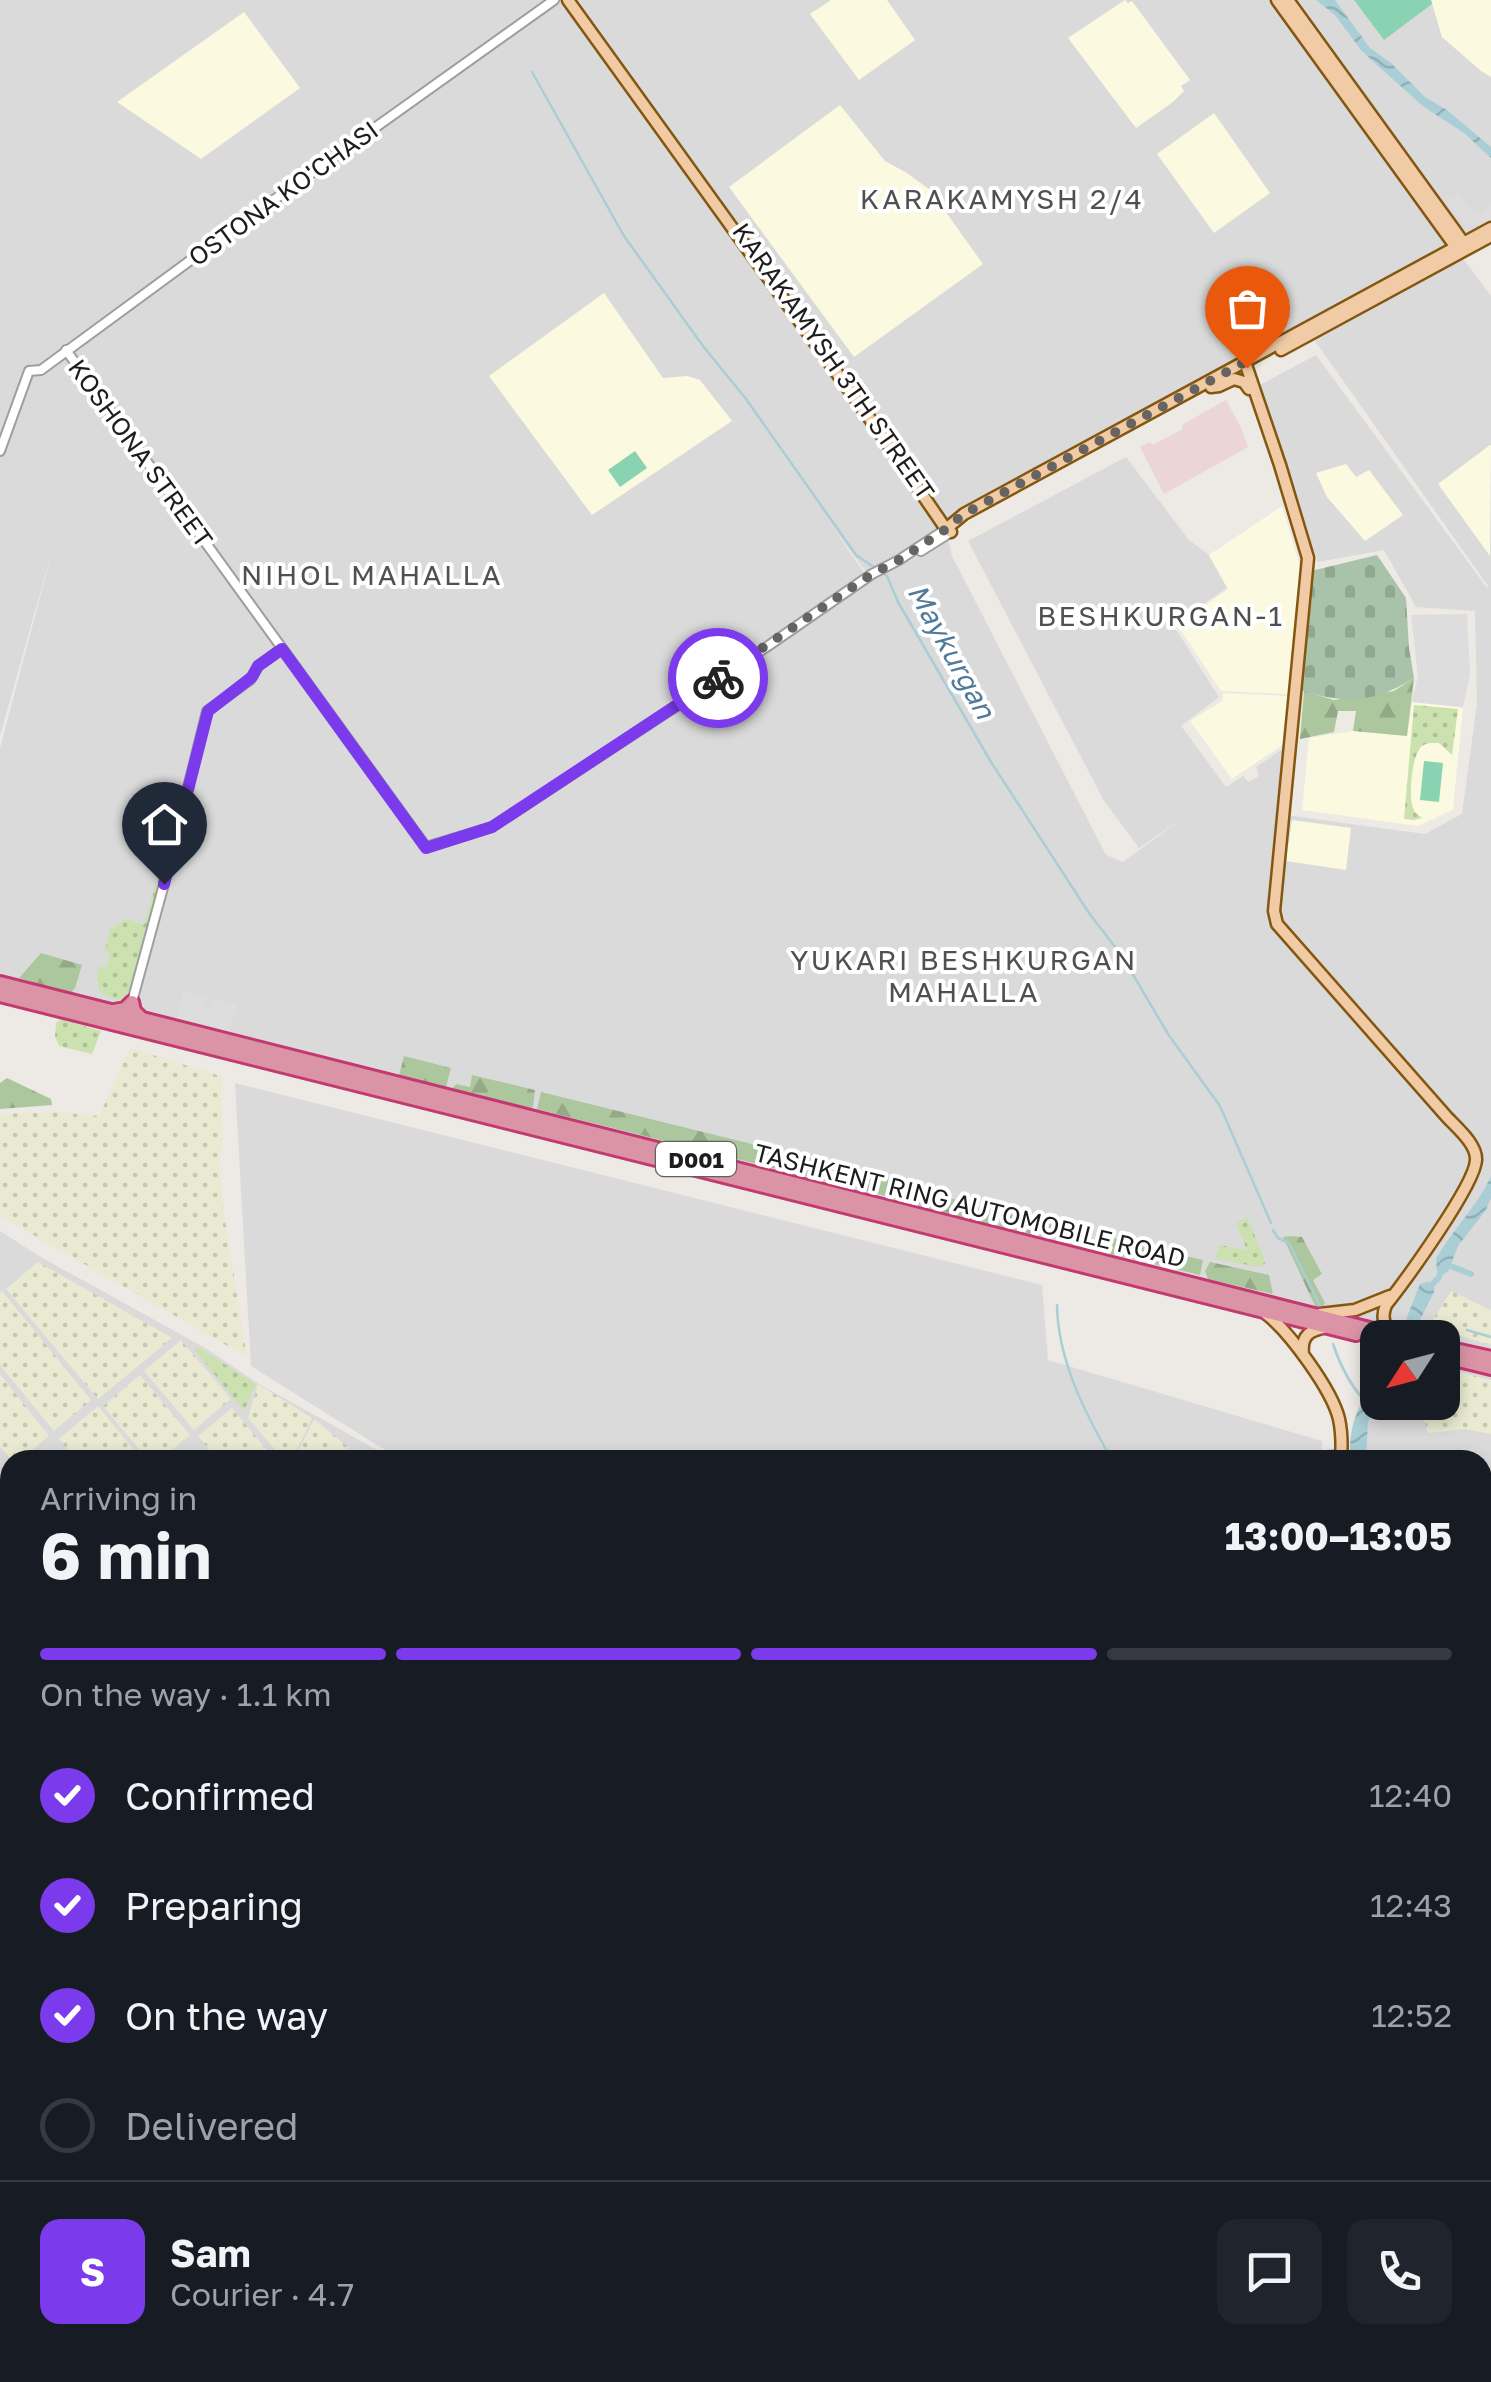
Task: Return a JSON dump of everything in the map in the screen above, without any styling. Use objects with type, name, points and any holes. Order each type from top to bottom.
[{"type":"highway","name":"TASHKENT RING AUTOMOBILE ROAD","points":[[0,982],[142,1018],[241,1049]]},
{"type":"highway","name":"TASHKENT RING AUTOMOBILE ROAD","points":[[0,995],[241,1049],[1360,1328]]},
{"type":"highway","points":[[114,1012],[132,1002],[134,1011],[142,1018]]},
{"type":"highway","name":"TASHKENT RING AUTOMOBILE ROAD","points":[[1215,1294],[1260,1310],[1360,1332]]},
{"type":"highway","points":[[1460,1351],[1491,1358]]},
{"type":"highway","points":[[1460,1360],[1491,1368]]},
{"type":"main road","name":"KARAKAMYSH 3TH STREET","points":[[568,0],[949,528]]},
{"type":"main road","name":"KARAKAMYSH 3TH STREET","points":[[576,0],[949,528]]},
{"type":"main road","points":[[1285,4],[1461,246]]},
{"type":"main road","points":[[949,528],[964,514],[1204,388],[1491,228]]},
{"type":"main road","points":[[1461,246],[1491,236]]},
{"type":"main road","points":[[1246,365],[1308,558],[1275,918],[1280,930],[1458,1129],[1476,1159],[1451,1210],[1384,1311],[1384,1320]]},
{"type":"main road","points":[[1204,388],[1240,380],[1259,406]]},
{"type":"main road","points":[[1312,1314],[1355,1310],[1396,1293]]},
{"type":"main road","points":[[1260,1310],[1275,1321],[1330,1398],[1337,1414],[1342,1450]]},
{"type":"main road","points":[[1305,1359],[1304,1338],[1313,1330],[1327,1327]]},
{"type":"street","name":"OSTONA KO'CHASI","points":[[0,451],[31,370],[41,370],[554,0]]},
{"type":"street","name":"KOSHONA STREET","points":[[66,350],[426,848],[492,827],[879,570],[949,528]]},
{"type":"street","points":[[132,1002],[208,711],[282,649]]},
{"type":"shaded area","points":[[0,0],[568,0],[943,528],[867,573],[831,525],[865,574],[487,825],[487,830],[872,577],[948,539],[952,556],[1106,855],[1123,862],[1187,815],[1139,848],[1103,799],[968,541],[1126,457],[1189,540],[1208,554],[1227,588],[1173,625],[1219,697],[1181,726],[1226,787],[1243,776],[1249,782],[1259,776],[1256,767],[1287,746],[1285,815],[1425,834],[1462,814],[1477,704],[1475,611],[1416,607],[1384,550],[1318,562],[1258,386],[1316,355],[1487,588],[1313,338],[1457,258],[1465,261],[1491,296],[1491,1375],[1460,1367],[1460,1320],[1360,1320],[1360,1326],[0,982],[0,748],[56,537],[0,736]]},
{"type":"shaded area","name":"KARAKAMYSH 2/4","points":[[576,0],[1277,0],[1455,246],[951,525]]},
{"type":"shaded area","points":[[831,0],[887,0],[915,40],[859,80],[810,14]]},
{"type":"shaded area","points":[[1125,0],[1132,1],[1190,80],[1181,86],[1184,91],[1173,102],[1136,128],[1068,38]]},
{"type":"shaded area","points":[[1288,0],[1491,0],[1491,228],[1463,242]]},
{"type":"shaded area","points":[[1431,0],[1491,0],[1491,77],[1442,37]]},
{"type":"shaded area","points":[[244,12],[300,88],[201,159],[117,102]]},
{"type":"shaded area","points":[[840,105],[885,161],[930,190],[983,264],[854,357],[729,187]]},
{"type":"shaded area","points":[[1214,113],[1270,193],[1214,233],[1157,154]]},
{"type":"shaded area","points":[[1458,194],[1471,211],[1480,213],[1491,205],[1491,220],[1464,225],[1447,202]]},
{"type":"shaded area","points":[[604,293],[663,378],[687,376],[700,380],[732,421],[592,515],[489,376]]},
{"type":"shaded area","points":[[1226,400],[1248,447],[1164,494],[1140,447],[1150,442],[1153,445],[1183,429],[1182,425]]},
{"type":"shaded area","points":[[1491,445],[1490,556],[1438,484]]},
{"type":"shaded area","points":[[1346,464],[1356,477],[1369,470],[1403,515],[1365,541],[1327,497],[1316,473]]},
{"type":"shaded area","points":[[1282,506],[1301,570],[1289,694],[1221,691],[1177,625],[1228,589],[1209,555]]},
{"type":"shaded area","points":[[1467,614],[1470,674],[1463,707],[1412,702],[1418,676],[1411,615]]},
{"type":"shaded area","points":[[1223,693],[1289,696],[1284,744],[1232,779],[1190,721],[1222,701]]},
{"type":"shaded area","points":[[1412,702],[1463,708],[1453,810],[1418,826],[1302,810],[1309,738],[1353,731],[1407,736]]},
{"type":"shaded area","points":[[1292,820],[1351,828],[1346,870],[1286,861]]},
{"type":"shaded area","points":[[184,991],[207,997],[204,1008],[210,1010],[214,999],[237,1004],[230,1031],[177,1018]]},
{"type":"shaded area","points":[[235,1083],[1042,1285],[1048,1360],[1322,1441],[1322,1450],[385,1450],[251,1366]]},
{"type":"shaded area","points":[[0,1231],[377,1450],[0,1450]]},
{"type":"shaded area","points":[[1460,1369],[1491,1377],[1491,1450],[1367,1450],[1368,1421],[1460,1420]]},
{"type":"green space","points":[[1354,0],[1431,0],[1432,4],[1384,40]]},
{"type":"green space","points":[[635,451],[647,468],[620,487],[608,470]]},
{"type":"green space","points":[[1377,555],[1406,598],[1414,678],[1385,693],[1358,699],[1331,698],[1299,690],[1311,571]]},
{"type":"green space","points":[[1414,678],[1407,736],[1353,731],[1356,711],[1338,711],[1334,732],[1300,739],[1304,691],[1334,700],[1394,691]]},
{"type":"green space","points":[[1414,705],[1458,709],[1452,755],[1439,743],[1432,743],[1422,746],[1416,757],[1411,798],[1414,811],[1422,818],[1414,820],[1404,819]]},
{"type":"green space","points":[[1424,761],[1443,763],[1439,802],[1420,800]]},
{"type":"green space","points":[[157,878],[162,879],[127,998],[123,1001],[108,997],[100,991],[98,982],[99,966],[107,968],[110,953],[105,951],[110,929],[127,919],[144,925]]},
{"type":"green space","points":[[41,953],[82,965],[70,994],[19,978]]},
{"type":"green space","points":[[61,1019],[101,1031],[92,1054],[59,1046],[55,1036],[56,1023]]},
{"type":"green space","points":[[130,1048],[221,1076],[223,1144],[219,1162],[247,1357],[0,1216],[0,1114],[57,1112],[99,1116]]},
{"type":"green space","points":[[404,1056],[451,1068],[446,1087],[399,1076]]},
{"type":"green space","points":[[472,1075],[535,1090],[533,1107],[450,1091],[456,1084],[470,1087]]},
{"type":"green space","points":[[7,1078],[51,1099],[52,1105],[0,1109],[0,1083]]},
{"type":"green space","points":[[541,1092],[849,1168],[845,1186],[537,1109]]},
{"type":"green space","points":[[856,1171],[998,1212],[989,1224],[852,1187]]},
{"type":"green space","points":[[1006,1213],[1061,1227],[1059,1240],[998,1226]]},
{"type":"green space","points":[[1247,1217],[1266,1263],[1259,1267],[1216,1259],[1219,1245],[1247,1250],[1236,1223]]},
{"type":"green space","points":[[1283,1237],[1302,1237],[1322,1274],[1313,1280],[1325,1303],[1323,1307],[1316,1308]]},
{"type":"green space","points":[[1112,1238],[1203,1260],[1200,1275],[1108,1253]]},
{"type":"green space","points":[[38,1262],[172,1338],[98,1399],[6,1289]]},
{"type":"green space","points":[[1210,1262],[1269,1275],[1273,1294],[1208,1279],[1205,1271]]},
{"type":"green space","points":[[2,1291],[91,1400],[54,1431],[0,1365]]},
{"type":"green space","points":[[1451,1291],[1491,1310],[1491,1345],[1460,1336],[1460,1320],[1433,1320]]},
{"type":"green space","points":[[181,1340],[231,1399],[194,1430],[144,1371]]},
{"type":"green space","points":[[198,1347],[256,1384],[244,1411],[194,1349]]},
{"type":"green space","points":[[1460,1372],[1491,1380],[1491,1434],[1465,1429],[1428,1433],[1422,1420],[1460,1420]]},
{"type":"green space","points":[[0,1374],[49,1436],[32,1450],[3,1450]]},
{"type":"green space","points":[[140,1375],[190,1435],[172,1450],[140,1450],[103,1406]]},
{"type":"green space","points":[[258,1384],[312,1418],[297,1450],[275,1450],[248,1418]]},
{"type":"green space","points":[[98,1406],[134,1450],[68,1450],[59,1439]]},
{"type":"green space","points":[[232,1408],[267,1450],[210,1450],[198,1436]]},
{"type":"green space","points":[[314,1419],[348,1447],[346,1450],[299,1450]]},
{"type":"water","points":[[1316,0],[1335,0],[1370,48],[1425,97],[1491,147],[1491,158],[1378,66],[1335,15]]},
{"type":"water","points":[[1491,1176],[1491,1198],[1486,1210],[1458,1246],[1448,1272],[1437,1271],[1436,1259]]},
{"type":"water","points":[[1420,1284],[1434,1285],[1434,1292],[1420,1320],[1406,1320]]},
{"type":"water","points":[[1360,1407],[1360,1420],[1369,1420],[1367,1450],[1350,1450]]},
{"type":"waterway","name":"Maykurgan","points":[[532,72],[624,236],[856,555],[887,576],[898,602],[991,762],[1089,913],[1122,956],[1168,1034],[1220,1106],[1271,1223]]},
{"type":"waterway","name":"Maykurgan","points":[[1273,1230],[1278,1238],[1289,1243],[1320,1306]]},
{"type":"waterway","points":[[1445,1264],[1471,1274]]},
{"type":"waterway","points":[[1429,1288],[1443,1265]]},
{"type":"waterway","points":[[1057,1305],[1068,1366],[1107,1450]]},
{"type":"waterway","points":[[1467,1330],[1491,1337]]},
{"type":"waterway","name":"Maykurgan","points":[[1333,1344],[1360,1395]]},
{"type":"way so far","points":[[718,678],[964,514],[1245,362],[1247,368]]},
{"type":"district","name":"KARAKAMYSH 2/4","points":[[1002,198]]},
{"type":"district","name":"NIHOL MAHALLA","points":[[372,574]]},
{"type":"district","name":"BESHKURGAN-1","points":[[1161,615]]},
{"type":"district","name":"YUKARI BESHKURGAN MAHALLA","points":[[964,975]]},
{"type":"route","points":[[164,884],[208,711],[282,649],[426,848],[492,827],[718,678]]}]
